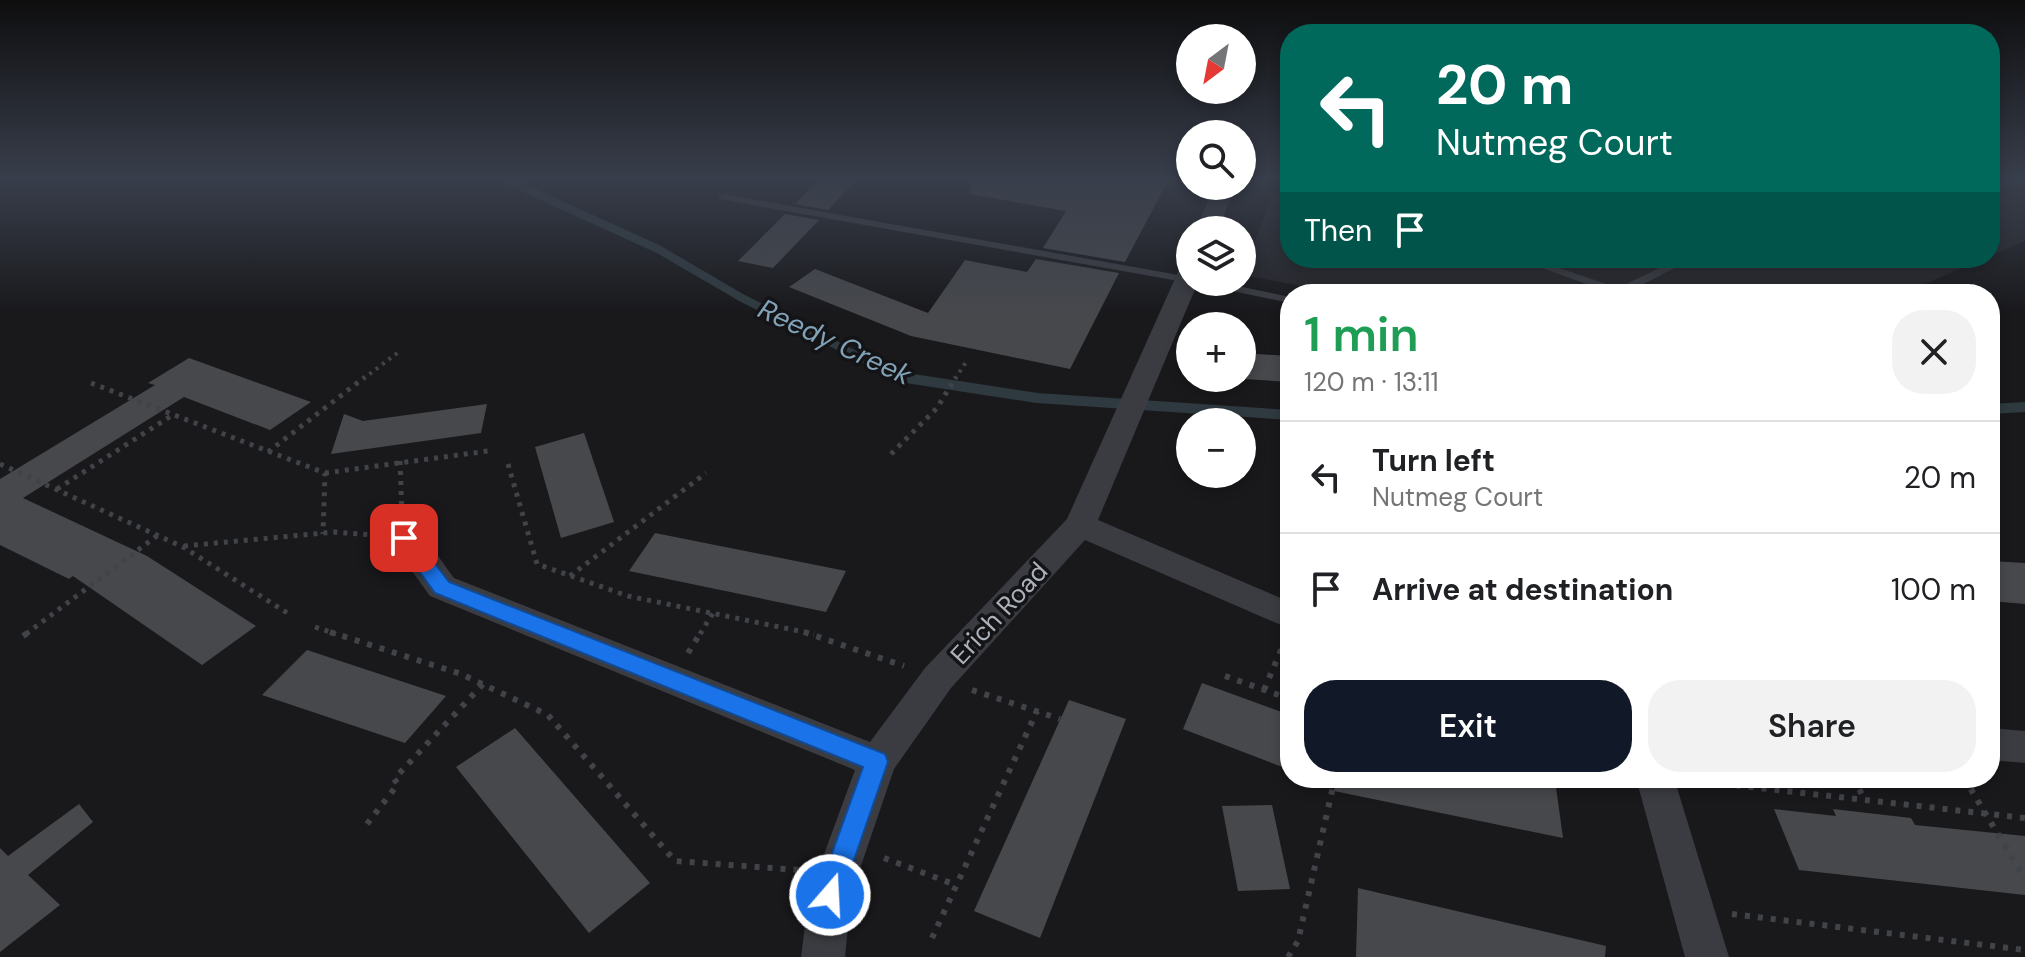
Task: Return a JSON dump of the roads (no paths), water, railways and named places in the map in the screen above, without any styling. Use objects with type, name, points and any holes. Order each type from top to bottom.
[{"type":"street","name":"Erich Road","points":[[823,957],[830,895],[877,762],[938,678],[1080,525],[1140,382],[1184,296]]},
{"type":"street","points":[[1080,525],[1280,628]]},
{"type":"street","points":[[404,538],[442,587],[877,762]]},
{"type":"street","points":[[2000,745],[2025,747]]},
{"type":"street","points":[[1658,788],[1707,957]]},
{"type":"lane","points":[[878,224],[1176,275]]},
{"type":"lane","points":[[1548,268],[1595,284]]},
{"type":"lane","points":[[1635,284],[1668,268]]},
{"type":"lane","points":[[1256,292],[1280,298]]},
{"type":"waterway","name":"Reedy Creek","points":[[602,224],[658,249],[742,298],[900,377]]},
{"type":"waterway","name":"Reedy Creek","points":[[900,377],[1037,398],[1280,414]]},
{"type":"waterway","name":"Reedy Creek","points":[[900,377],[904,379]]},
{"type":"waterway","name":"Reedy Creek","points":[[2000,408],[2025,407]]}]
